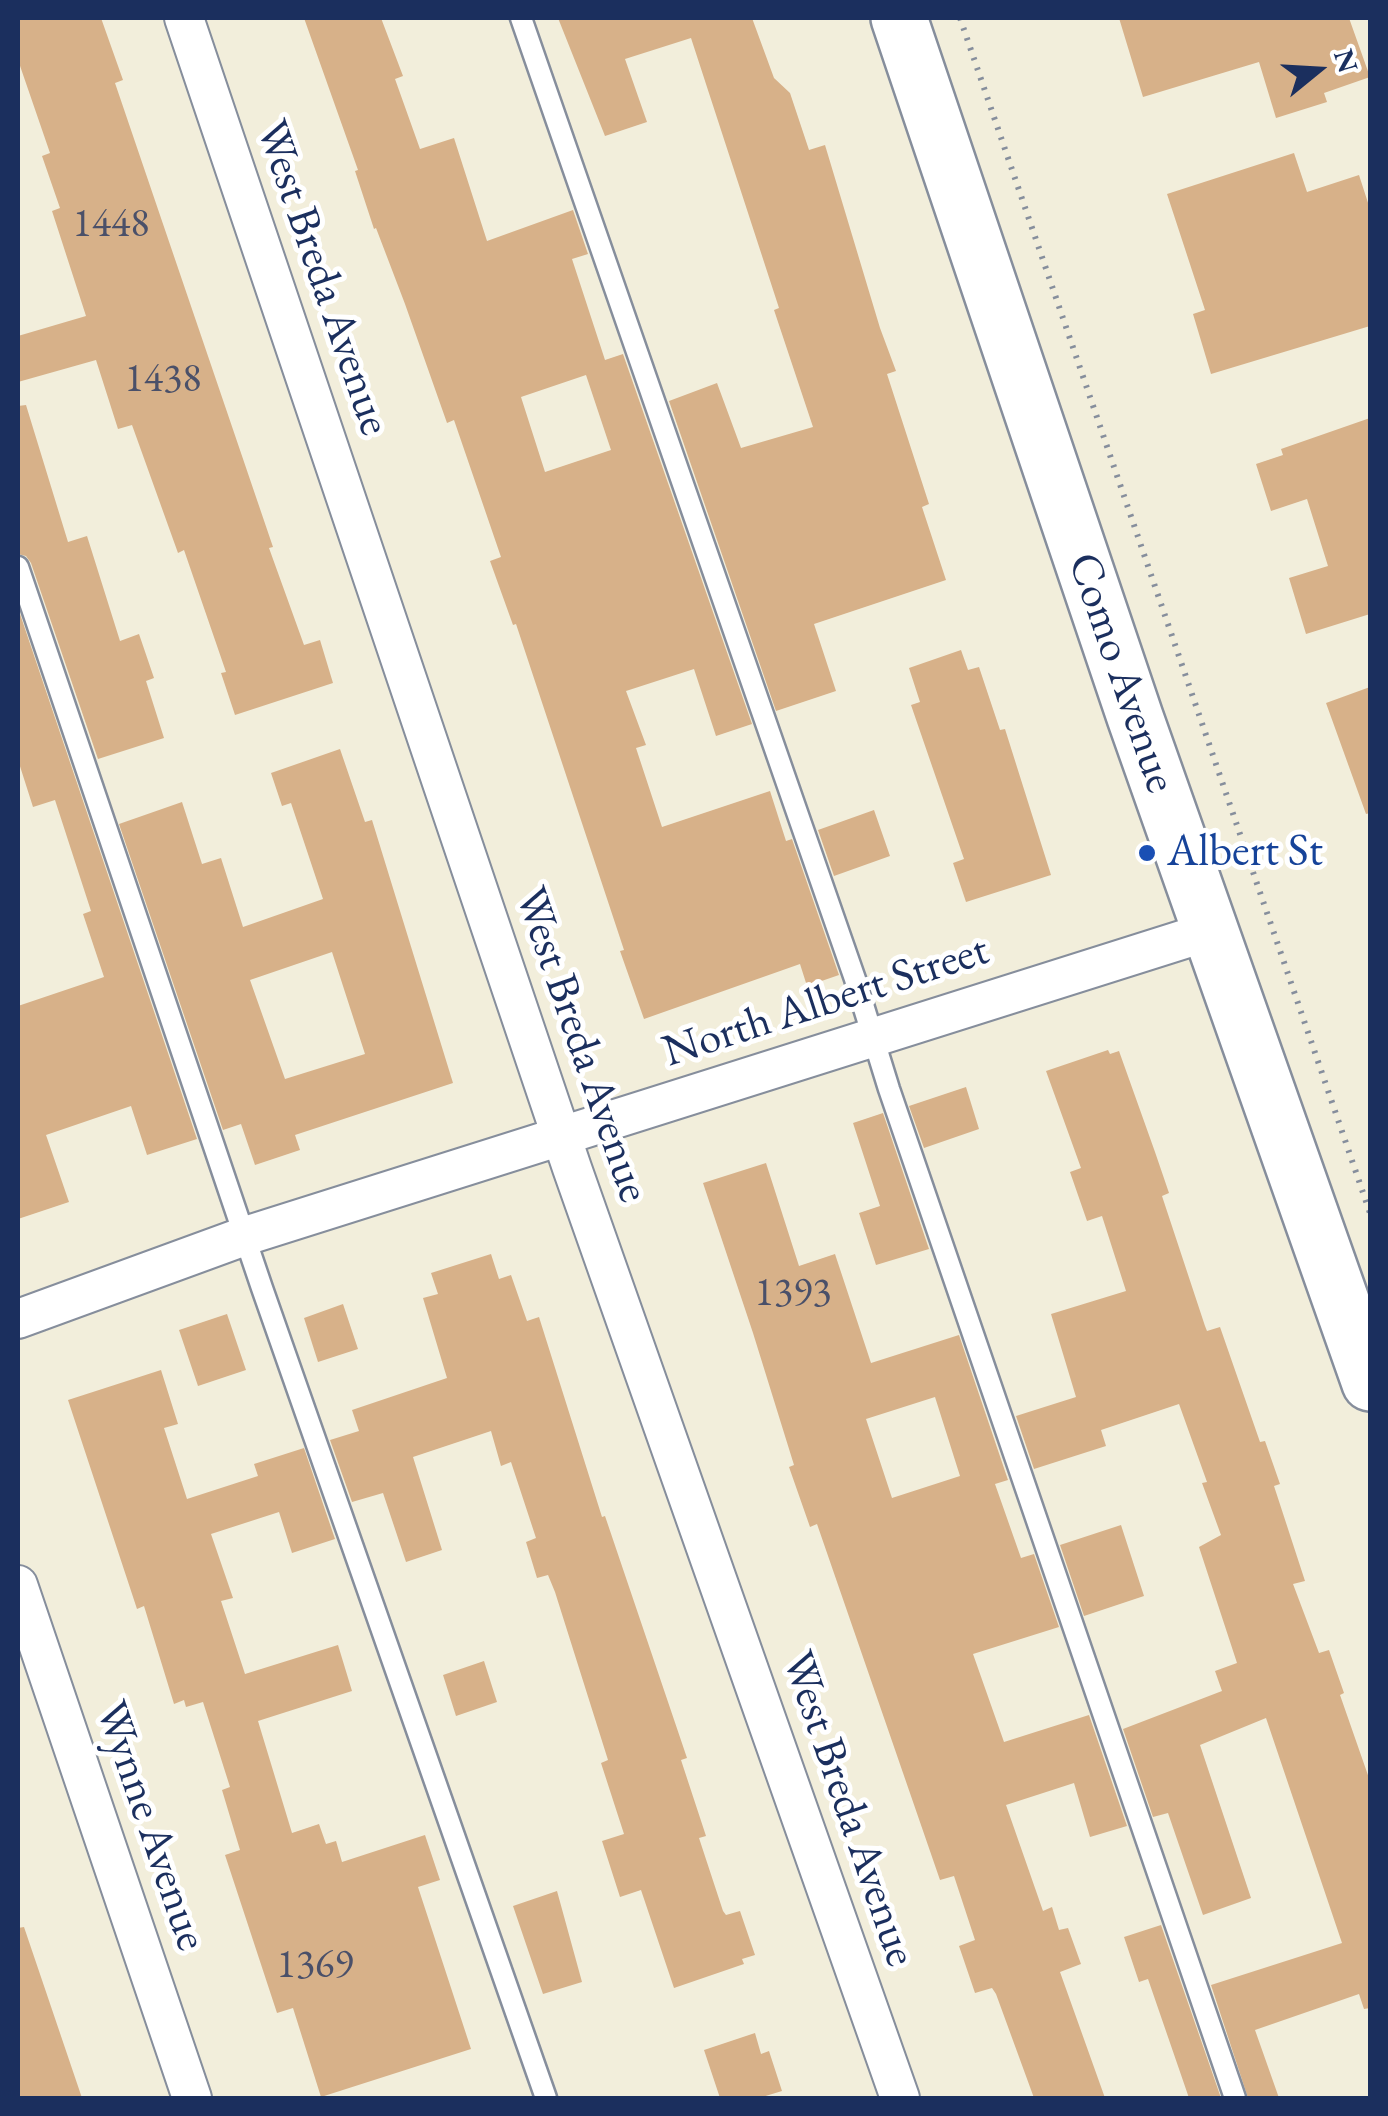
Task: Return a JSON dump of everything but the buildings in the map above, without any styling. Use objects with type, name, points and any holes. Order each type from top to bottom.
[{"type":"main road","name":"Como Avenue","points":[[899,18],[1210,931],[1370,1383]]},
{"type":"street","name":"West Breda Avenue","points":[[184,18],[562,1135],[900,2098]]},
{"type":"street","name":"North Albert Street","points":[[18,1320],[245,1236],[1210,931]]},
{"type":"street","name":"Wynne Avenue","points":[[18,1585],[192,2098]]},
{"type":"lane","points":[[521,18],[1235,2098]]},
{"type":"lane","points":[[18,567],[245,1236],[546,2098]]},
{"type":"path","points":[[960,18],[1370,1213]]},
{"type":"place","name":"Albert St","points":[[1147,853]]}]
